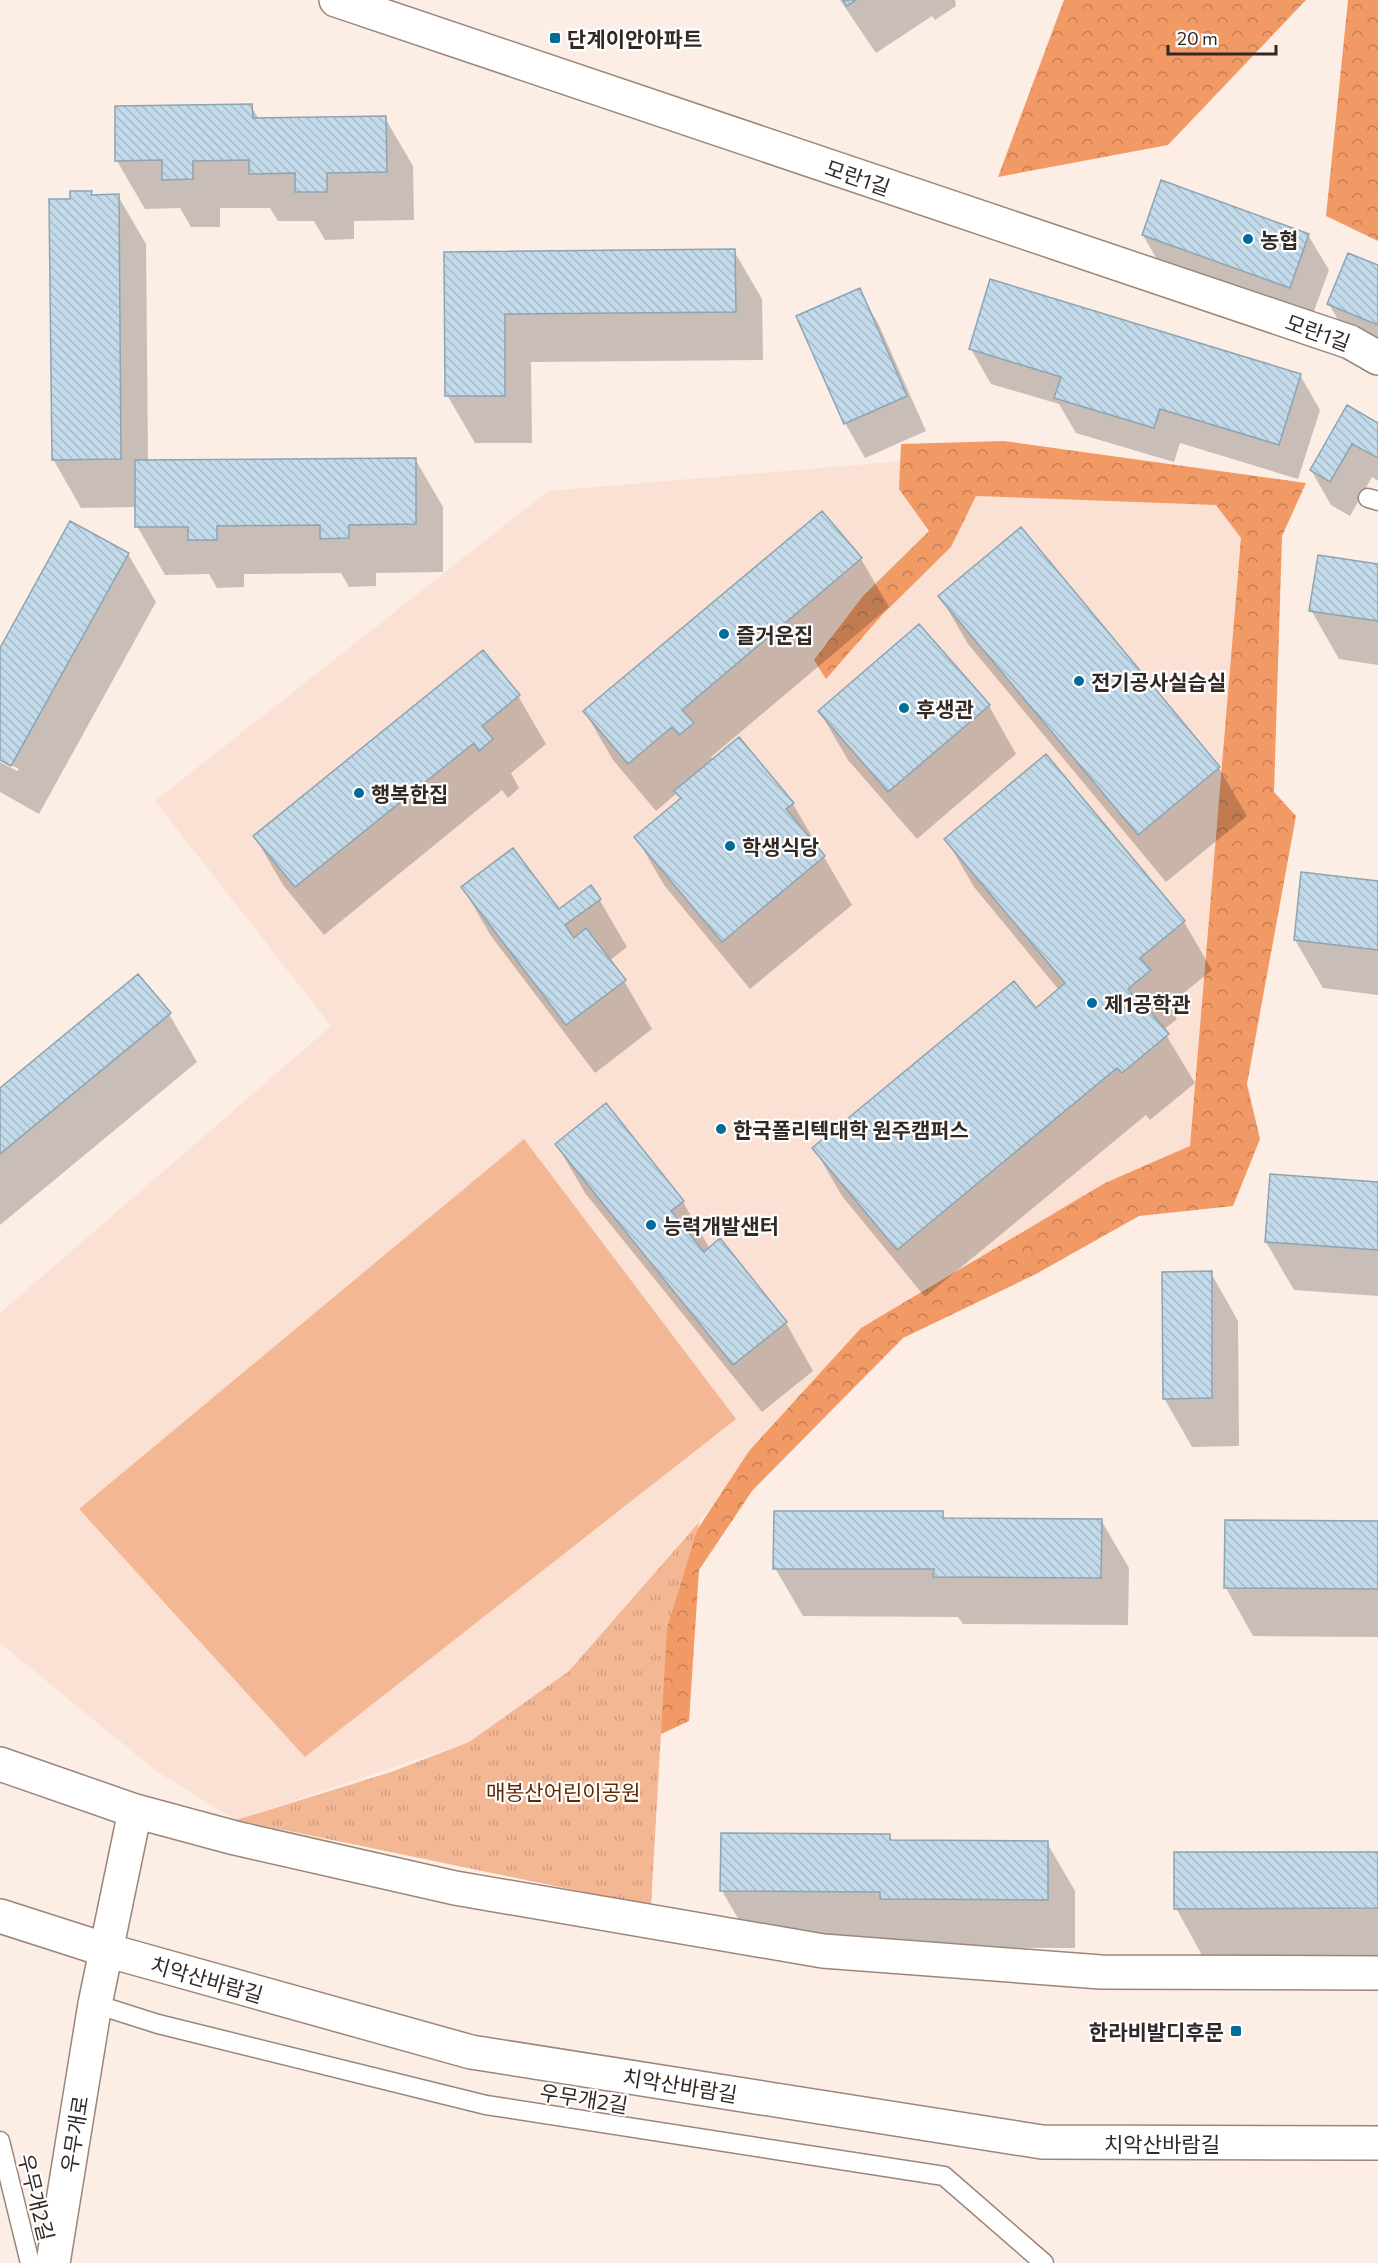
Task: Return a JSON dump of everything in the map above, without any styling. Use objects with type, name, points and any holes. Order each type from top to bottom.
[{"type":"street","name":"모란1길","points":[[336,0],[1350,342],[1378,358]]},
{"type":"street","points":[[0,1764],[135,1811],[235,1838],[455,1887],[823,1951],[1101,1972],[1378,1972]]},
{"type":"street","name":"우무개로","points":[[53,2263],[95,2004],[135,1811]]},
{"type":"street","name":"치악산바람길","points":[[0,1916],[106,1950],[471,2052],[1042,2142],[1378,2143]]},
{"type":"lane","name":"우무개2길","points":[[95,2004],[158,2024],[486,2106],[944,2176],[1044,2263]]},
{"type":"lane","name":"우무개2길","points":[[0,2141],[30,2263]]},
{"type":"shaded area","name":"한국폴리텍대학 원주캠퍼스","points":[[962,456],[1260,487],[1226,1188],[1098,1216],[886,1320],[775,1434],[569,1671],[469,1742],[236,1820],[156,1771],[0,1643],[0,1313],[331,1026],[155,801],[548,491]]},
{"type":"green space","points":[[1064,0],[1306,0],[1168,145],[998,177]]},
{"type":"green space","points":[[1348,0],[1378,0],[1378,241],[1326,216]]},
{"type":"green space","points":[[1004,441],[1306,483],[1282,536],[1274,792],[1296,816],[1247,1084],[1260,1139],[1233,1206],[1139,1216],[1036,1274],[903,1338],[752,1491],[699,1570],[689,1721],[644,1742],[637,1621],[749,1451],[861,1328],[1105,1183],[1190,1146],[1241,538],[1216,505],[976,496],[951,547],[882,615],[826,679],[814,660],[863,596],[929,531],[899,489],[901,444]]},
{"type":"green space","points":[[524,1139],[736,1419],[305,1757],[79,1509]]},
{"type":"green space","name":"매봉산어린이공원","points":[[700,1521],[667,1628],[651,1906],[236,1820],[391,1772],[469,1742],[569,1671]]},
{"type":"building","points":[[843,0],[856,0],[847,6]]},
{"type":"building","points":[[252,104],[253,118],[386,116],[387,172],[327,173],[327,192],[295,192],[295,173],[249,174],[249,160],[193,161],[193,179],[162,180],[162,160],[115,161],[115,106]]},
{"type":"building","points":[[1161,180],[1309,234],[1290,288],[1142,235]]},
{"type":"building","points":[[70,191],[92,191],[91,195],[119,194],[121,459],[52,460],[49,199],[70,199]]},
{"type":"building","points":[[735,249],[736,312],[505,314],[505,396],[445,396],[444,252]]},
{"type":"building","points":[[1348,253],[1378,265],[1378,325],[1327,304]]},
{"type":"building","points":[[990,279],[1301,374],[1279,445],[1160,409],[1154,428],[1054,398],[1061,377],[969,349]]},
{"type":"building","points":[[860,288],[907,396],[844,424],[796,316]]},
{"type":"building","points":[[1347,405],[1378,423],[1378,458],[1352,444],[1330,482],[1310,470]]},
{"type":"building","points":[[416,458],[416,524],[349,525],[349,538],[320,539],[320,525],[217,526],[217,540],[188,540],[188,527],[135,527],[135,460]]},
{"type":"building","name":"즐거운집","points":[[822,511],[862,558],[682,710],[694,723],[679,735],[672,727],[628,764],[583,711]]},
{"type":"building","points":[[70,521],[129,553],[11,766],[0,760],[0,648]]},
{"type":"building","name":"전기공사실습실","points":[[1021,527],[1220,767],[1138,835],[938,596]]},
{"type":"building","points":[[1318,555],[1378,564],[1378,621],[1309,611]]},
{"type":"building","name":"후생관","points":[[919,624],[990,705],[888,792],[818,711]]},
{"type":"building","name":"행복한집","points":[[483,650],[520,695],[482,726],[493,739],[479,751],[474,743],[295,887],[253,836]]},
{"type":"building","name":"학생식당","points":[[739,737],[794,803],[786,809],[825,856],[722,942],[634,837],[681,798],[674,791]]},
{"type":"building","name":"제1공학관","points":[[1046,754],[1185,921],[1140,958],[1151,970],[1128,989],[1134,998],[1137,996],[1169,1034],[1122,1073],[1117,1068],[897,1250],[812,1148],[1014,981],[1036,1008],[1065,983],[944,839]]},
{"type":"building","points":[[513,848],[559,909],[591,885],[601,899],[565,925],[574,938],[586,928],[626,980],[566,1025],[461,887]]},
{"type":"building","points":[[1301,872],[1378,881],[1378,950],[1294,940]]},
{"type":"building","points":[[138,974],[171,1013],[0,1154],[0,1088]]},
{"type":"building","name":"능력개발샌터","points":[[606,1103],[684,1201],[671,1211],[704,1252],[720,1238],[787,1322],[733,1365],[555,1144]]},
{"type":"building","points":[[1270,1174],[1378,1182],[1378,1250],[1265,1242]]},
{"type":"building","points":[[1212,1271],[1212,1398],[1163,1399],[1162,1272]]},
{"type":"building","points":[[774,1511],[943,1511],[943,1518],[1102,1519],[1101,1578],[933,1577],[934,1569],[773,1569]]},
{"type":"building","points":[[1225,1520],[1378,1521],[1378,1589],[1224,1588]]},
{"type":"building","points":[[721,1833],[890,1834],[890,1840],[1048,1841],[1048,1900],[880,1899],[880,1892],[720,1891]]},
{"type":"building","points":[[1174,1852],[1378,1852],[1378,1908],[1174,1909]]},
{"type":"place","name":"단계이안아파트","points":[[555,38]]},
{"type":"place","name":"농협","points":[[1248,239]]},
{"type":"place","name":"즐거운집","points":[[724,634]]},
{"type":"place","name":"전기공사실습실","points":[[1079,681]]},
{"type":"place","name":"후생관","points":[[904,708]]},
{"type":"place","name":"행복한집","points":[[359,793]]},
{"type":"place","name":"학생식당","points":[[730,846]]},
{"type":"place","name":"제1공학관","points":[[1092,1003]]},
{"type":"place","name":"한국폴리텍대학 원주캠퍼스","points":[[721,1129]]},
{"type":"place","name":"능력개발샌터","points":[[651,1225]]},
{"type":"place","name":"한라비발디후문","points":[[1236,2031]]}]
